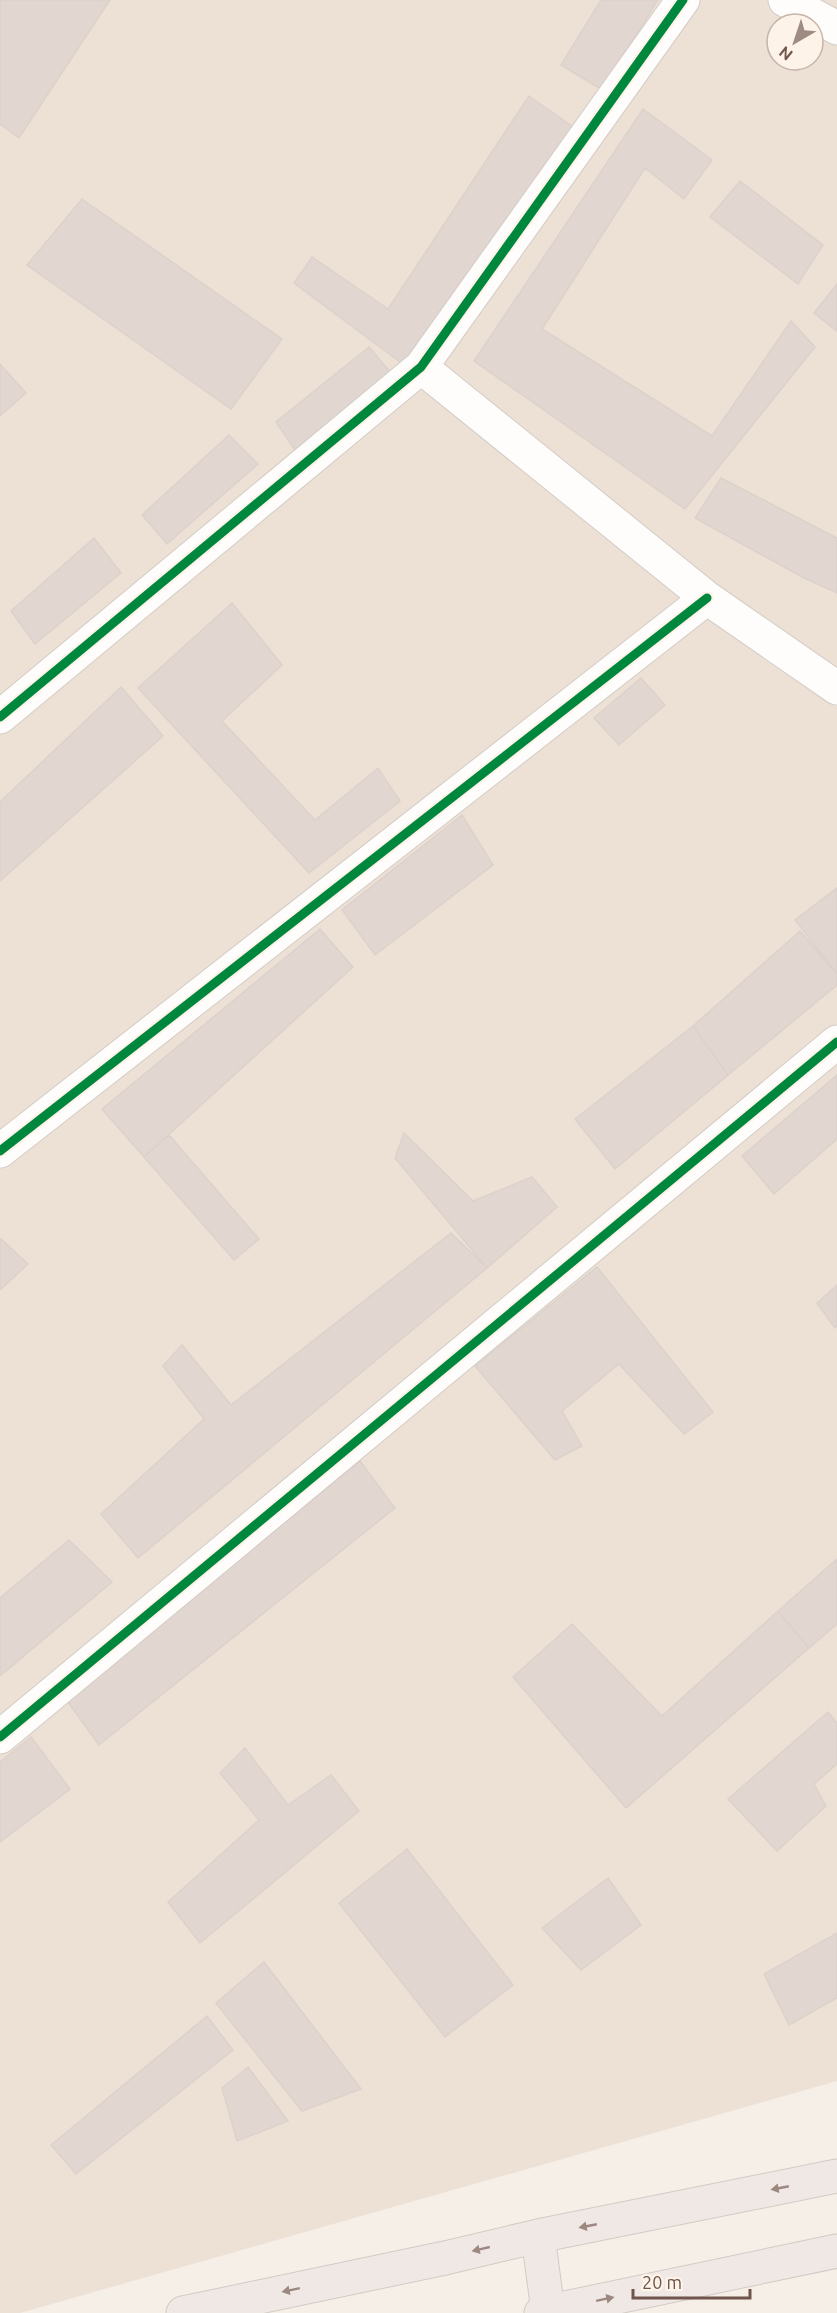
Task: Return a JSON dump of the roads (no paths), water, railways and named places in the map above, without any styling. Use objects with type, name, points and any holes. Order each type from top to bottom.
[{"type":"highway","points":[[183,2313],[538,2236],[837,2176]]},
{"type":"highway","points":[[538,2236],[544,2312],[837,2251]]},
{"type":"street","points":[[0,717],[421,367],[683,0]]},
{"type":"street","points":[[785,0],[837,28]]},
{"type":"street","points":[[421,367],[707,598],[837,688]]},
{"type":"street","points":[[0,1151],[707,598]]},
{"type":"street","points":[[0,1737],[837,1042]]}]
